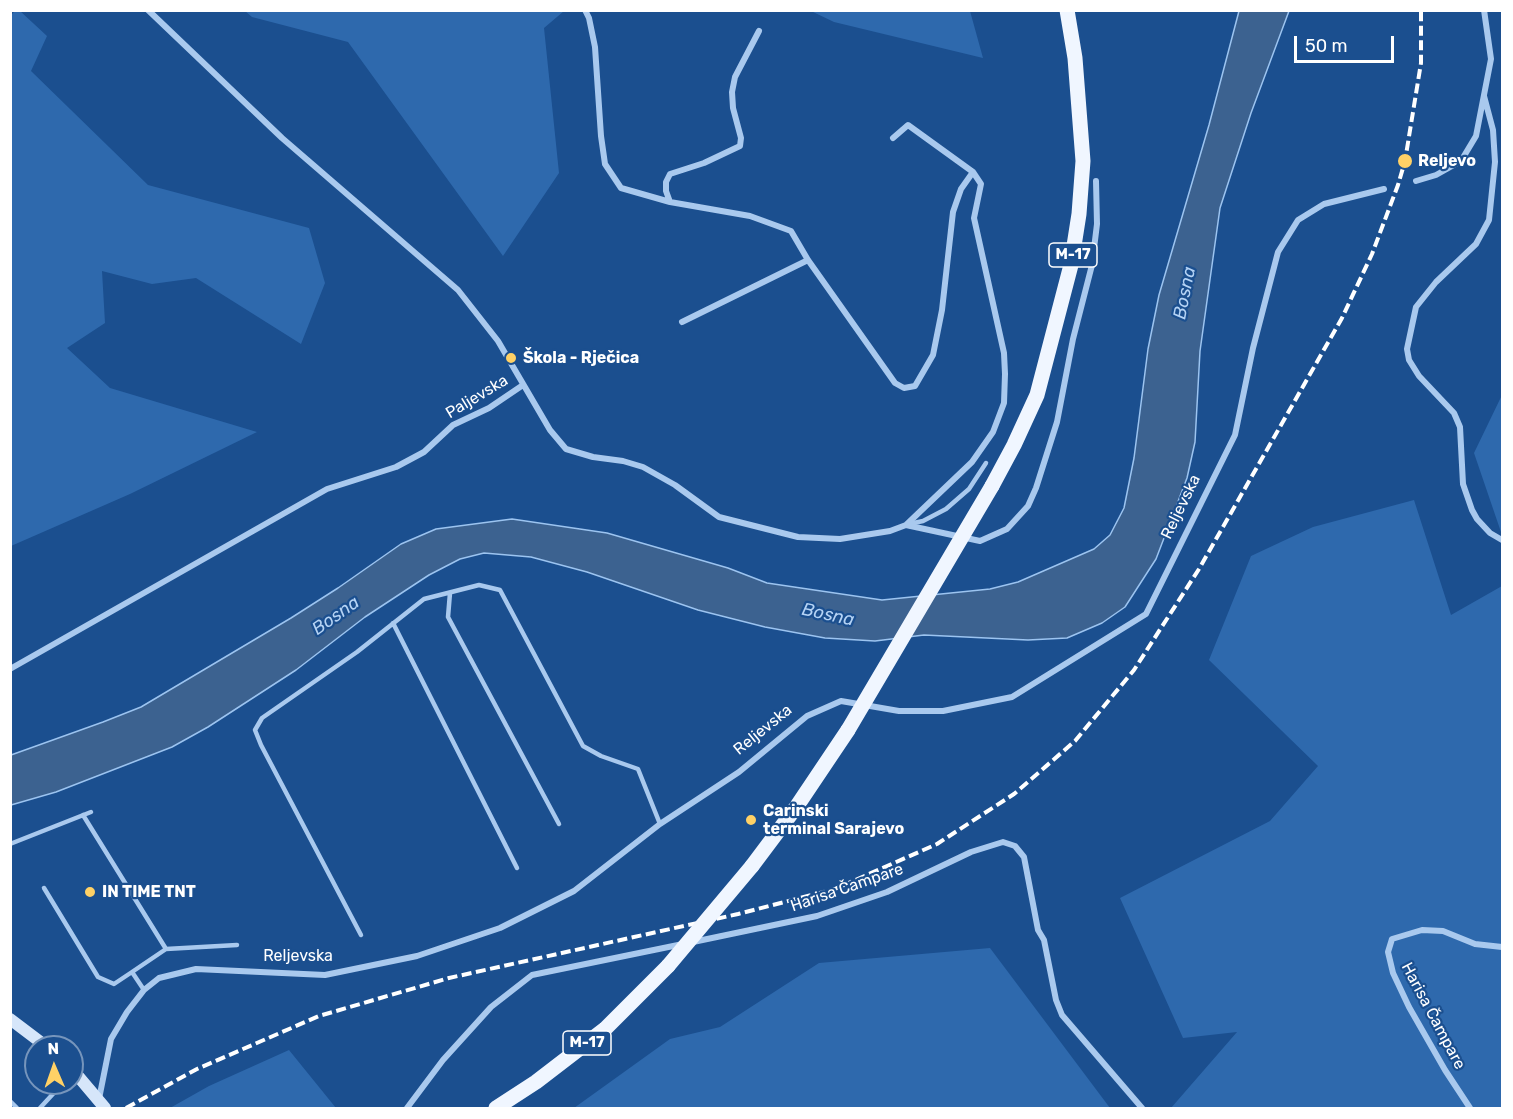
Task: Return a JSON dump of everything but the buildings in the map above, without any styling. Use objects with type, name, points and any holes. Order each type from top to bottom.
[{"type":"main road","name":"M-17","points":[[496,1108],[536,1082],[605,1029],[668,966],[752,866],[797,806],[848,730],[1014,445],[1037,395],[1071,265],[1079,214],[1083,161],[1075,58],[1067,10]]},
{"type":"main road","points":[[10,1018],[32,1035]]},
{"type":"main road","name":"Reljevska","points":[[84,1084],[102,1104]]},
{"type":"street","name":"Paljevska","points":[[10,669],[327,489],[396,467],[415,457],[424,452],[453,424],[489,408],[523,385],[498,341],[458,290],[282,138],[147,10]]},
{"type":"street","points":[[585,10],[595,47],[605,164],[621,188],[670,202],[750,216],[791,231],[808,260],[895,384],[904,388],[915,386],[933,354],[942,310],[954,212],[961,189],[973,172]]},
{"type":"street","points":[[1416,181],[1436,175],[1461,161],[1476,136],[1491,59],[1484,10]]},
{"type":"street","points":[[670,202],[666,191],[666,182],[670,174],[704,163],[740,146],[741,138],[733,108],[732,92],[735,77],[759,30]]},
{"type":"street","points":[[1484,96],[1493,130],[1495,162],[1489,220],[1476,244],[1436,282],[1416,307],[1407,349],[1409,360],[1419,376],[1454,413],[1460,426],[1463,484],[1472,510],[1490,533],[1503,540]]},
{"type":"street","points":[[523,385],[550,430],[566,449],[593,457],[643,466],[675,485],[719,517],[798,537],[840,538],[890,531],[906,525],[972,462],[993,432],[1004,403],[1004,352],[974,218],[981,184],[973,172],[908,125],[893,138]]},
{"type":"street","points":[[906,525],[980,542],[1007,529],[1028,506],[1057,422],[1073,339],[1092,265],[1097,224],[1096,181]]},
{"type":"street","name":"Reljevska","points":[[102,1104],[111,1039],[127,1012],[144,990],[159,978],[196,969],[325,975],[417,956],[500,928],[574,891],[660,824],[739,772],[807,716],[841,701],[899,711],[943,711],[1012,697],[1146,614],[1235,435],[1253,348],[1278,252],[1298,220],[1324,204],[1384,189]]},
{"type":"street","points":[[682,322],[808,260]]},
{"type":"street","name":"Harisa Čampare","points":[[407,1108],[443,1060],[490,1007],[532,975],[817,916],[887,892],[971,852],[1004,842],[1015,846],[1024,857],[1038,930],[1044,940],[1056,1000],[1062,1015],[1142,1108]]},
{"type":"street","name":"Harisa Čampare","points":[[1470,1108],[1409,1007],[1393,973],[1388,952],[1392,939],[1422,930],[1443,931],[1475,944],[1503,947]]},
{"type":"lane","points":[[906,525],[923,521],[946,509],[969,489],[986,463]]},
{"type":"lane","points":[[361,935],[255,730],[262,718],[357,652],[424,599],[479,585],[500,590],[583,746],[601,756],[638,769],[660,824]]},
{"type":"lane","points":[[450,593],[448,616],[559,824]]},
{"type":"lane","points":[[393,623],[517,868]]},
{"type":"lane","points":[[10,844],[91,812]]},
{"type":"lane","points":[[83,815],[166,949]]},
{"type":"lane","points":[[44,888],[98,977],[114,984],[166,949],[237,945]]},
{"type":"lane","points":[[132,972],[144,990]]},
{"type":"lane","points":[[40,1108],[52,1095]]},
{"type":"lane","points":[[10,1101],[17,1108]]},
{"type":"shaded area","points":[[15,11],[20,11],[47,36],[31,71],[148,185],[309,228],[325,283],[301,344],[196,278],[152,284],[102,271],[105,323],[67,348],[110,388],[257,432],[130,494],[11,546],[10,16]]},
{"type":"shaded area","points":[[245,11],[564,11],[544,28],[559,173],[503,256],[348,42],[252,17]]},
{"type":"shaded area","points":[[811,11],[970,11],[983,58],[834,22]]},
{"type":"shaded area","points":[[1502,395],[1502,535],[1474,453]]},
{"type":"shaded area","points":[[1414,500],[1451,615],[1502,586],[1502,1108],[1171,1108],[1237,1032],[1183,1038],[1120,898],[1270,821],[1318,766],[1209,660],[1251,556],[1313,527]]},
{"type":"shaded area","points":[[990,948],[1110,1108],[574,1108],[670,1039],[720,1027],[819,963]]},
{"type":"shaded area","points":[[289,1050],[336,1108],[170,1108],[209,1086]]},
{"type":"water","name":"Bosna","points":[[1239,11],[1289,11],[1251,113],[1220,208],[1200,351],[1195,442],[1187,478],[1156,559],[1125,607],[1102,623],[1067,638],[1028,640],[924,635],[875,641],[825,638],[765,627],[698,610],[587,572],[531,557],[484,553],[460,559],[429,575],[365,617],[296,670],[208,727],[172,747],[56,792],[11,805],[11,755],[141,707],[291,618],[401,544],[436,529],[512,519],[607,533],[728,568],[767,583],[882,600],[990,589],[1018,582],[1094,549],[1110,535],[1124,508],[1134,458],[1148,349],[1159,295],[1209,125]]},
{"type":"railway","points":[[126,1108],[197,1069],[319,1016],[449,978],[738,914],[835,889],[937,844],[1014,794],[1075,741],[1134,670],[1199,569],[1342,318],[1372,254],[1405,161],[1421,63],[1421,10]]},
{"type":"place","name":"Reljevo","points":[[1405,161]]},
{"type":"place","name":"Škola - Rječica","points":[[511,358]]},
{"type":"place","name":"Carinski terminal Sarajevo","points":[[751,820]]},
{"type":"place","name":"IN TIME TNT","points":[[90,892]]}]
